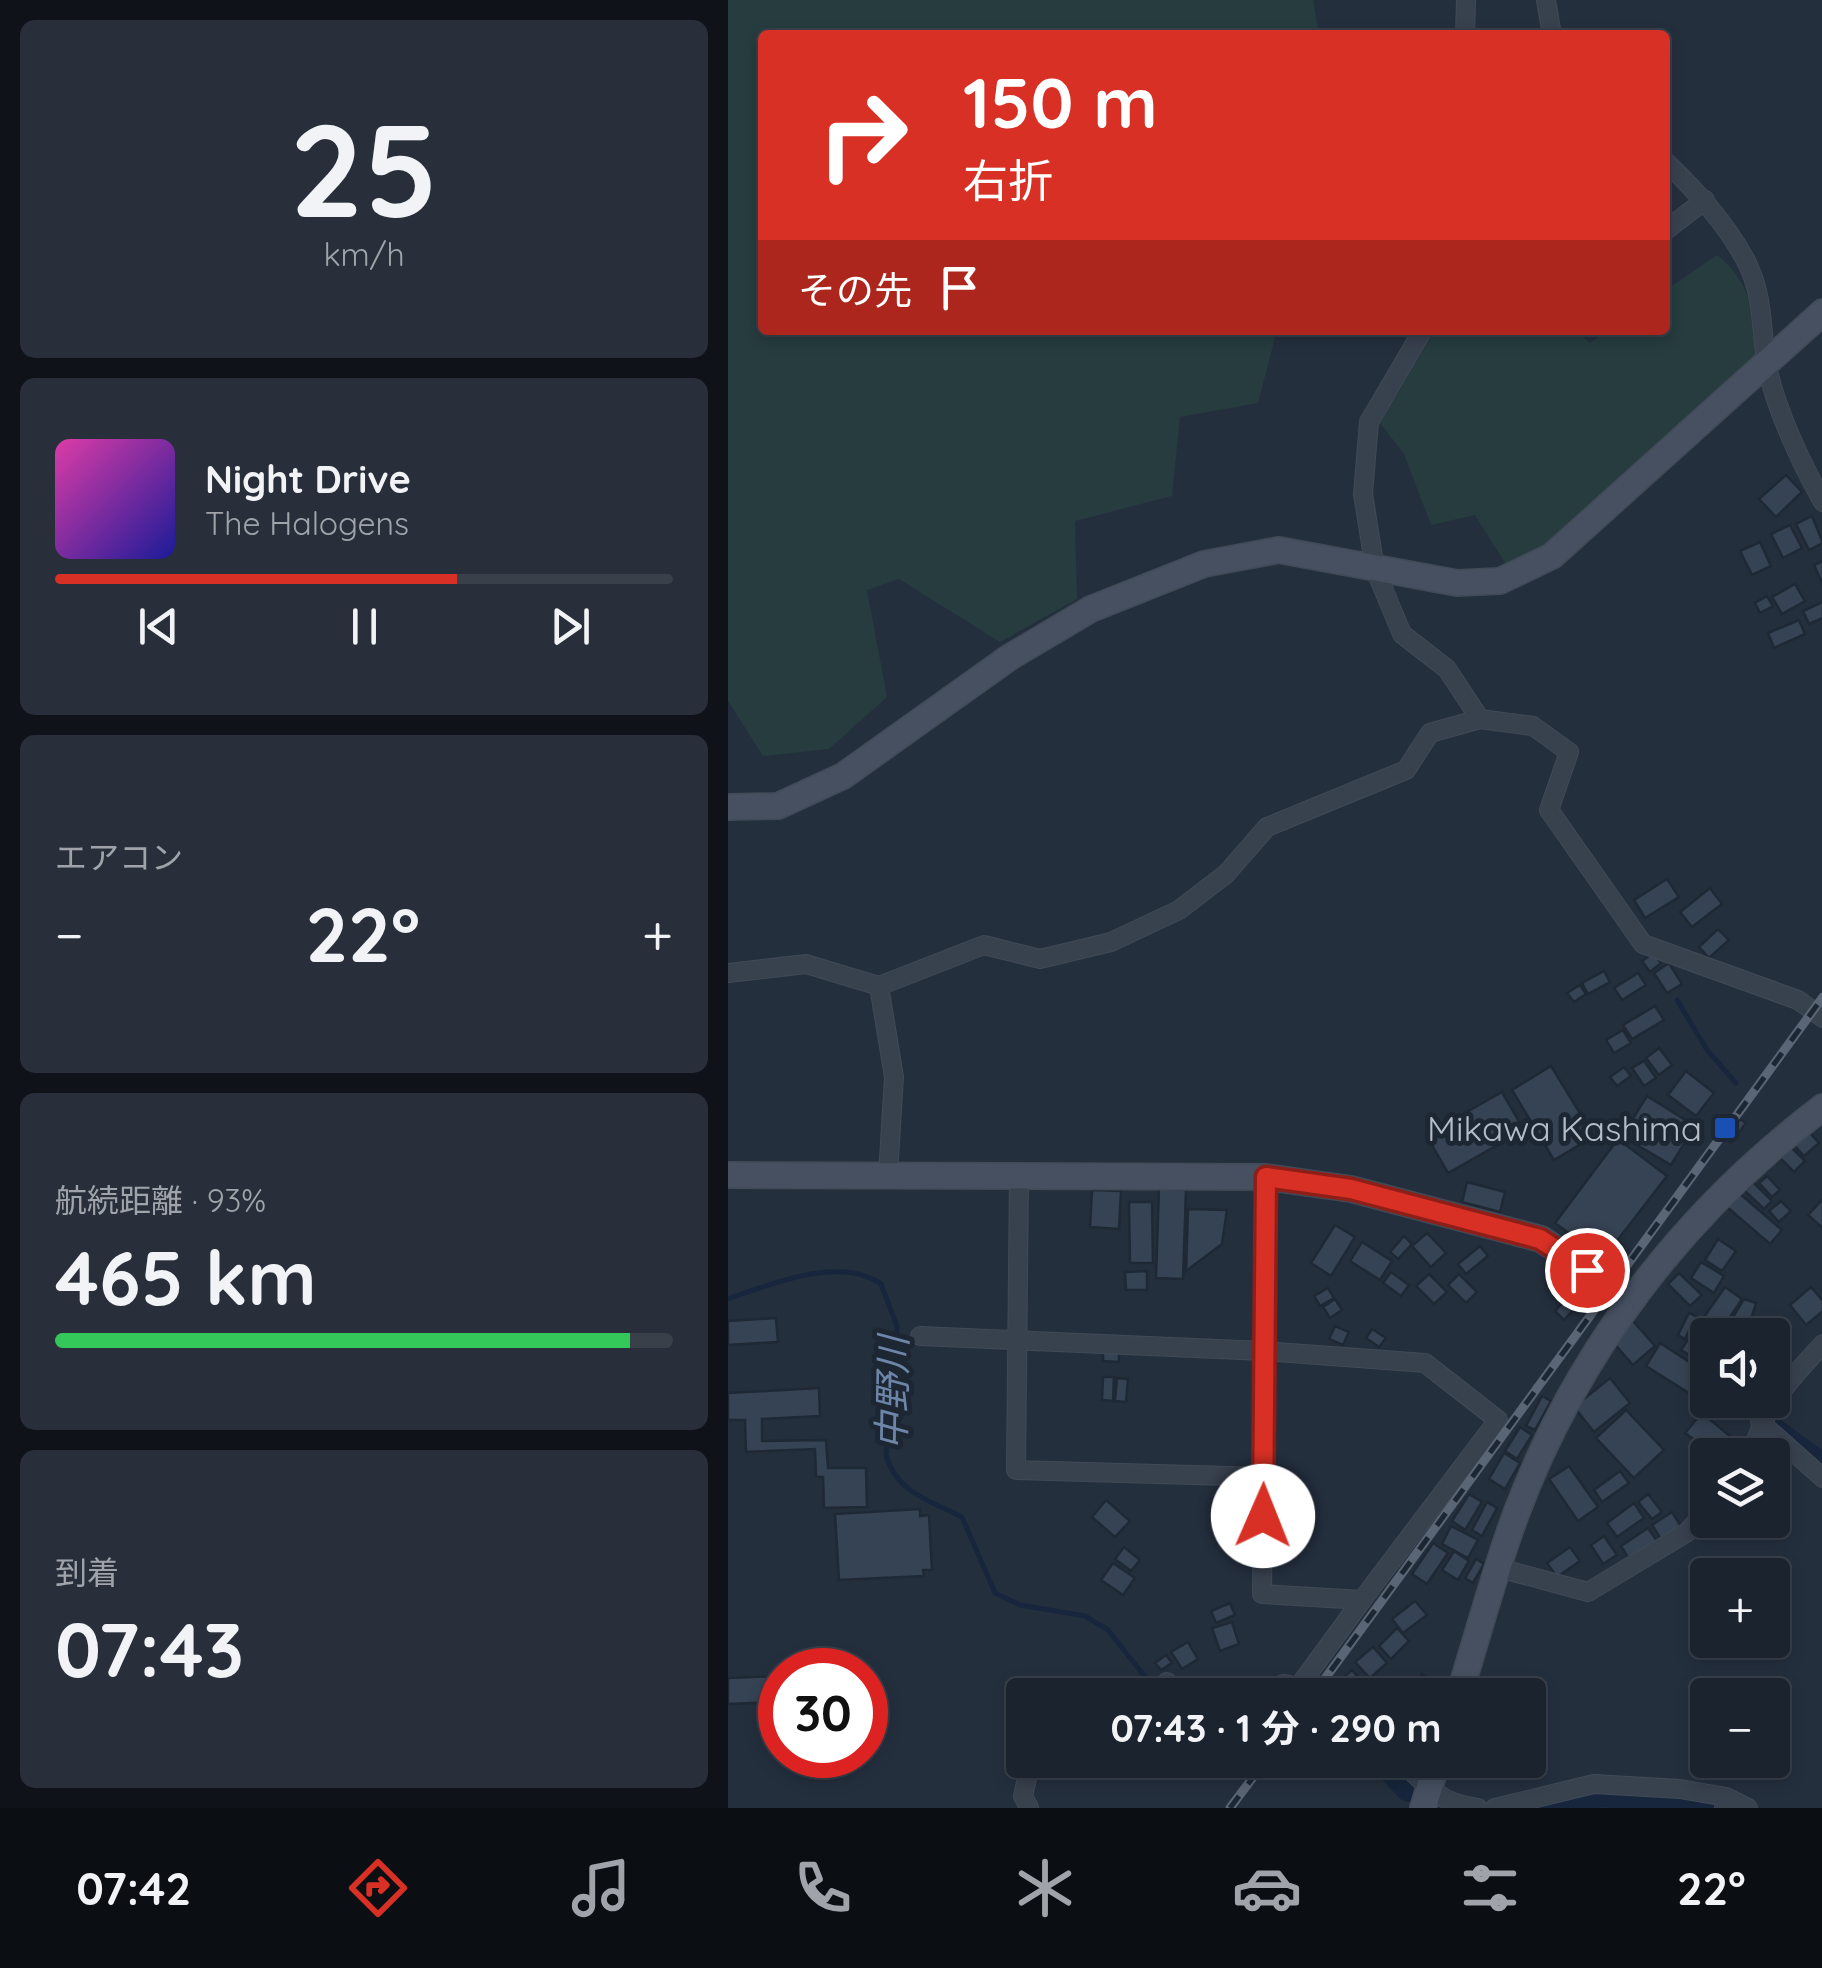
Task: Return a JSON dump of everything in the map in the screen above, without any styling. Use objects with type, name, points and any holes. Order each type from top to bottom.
[{"type":"street","points":[[1465,30],[1466,0]]},
{"type":"street","points":[[1546,0],[1551,30]]},
{"type":"street","points":[[1670,166],[1705,200],[1747,264],[1763,308],[1766,362],[1803,466],[1822,502]]},
{"type":"street","points":[[1670,227],[1705,200]]},
{"type":"street","points":[[728,807],[778,806],[842,776],[1010,657],[1091,610],[1204,564],[1279,550],[1457,584],[1500,581],[1552,556],[1822,312]]},
{"type":"street","points":[[1420,335],[1369,422],[1363,494],[1375,569],[1402,634],[1447,669],[1480,719]]},
{"type":"street","points":[[728,973],[806,964],[879,986],[984,945],[1040,959],[1111,942],[1179,910],[1226,874],[1267,827],[1406,770],[1430,733],[1480,719],[1533,726],[1570,752],[1549,810],[1643,944],[1798,1000],[1822,1018]]},
{"type":"street","points":[[879,986],[894,1077],[888,1175]]},
{"type":"street","points":[[1464,1678],[1516,1513],[1576,1385],[1630,1298],[1734,1178],[1819,1116]]},
{"type":"street","points":[[728,1175],[1266,1177],[1351,1189],[1540,1239],[1630,1298]]},
{"type":"street","points":[[1019,1175],[1016,1470],[1264,1477]]},
{"type":"street","points":[[1266,1177],[1262,1594],[1362,1600]]},
{"type":"street","points":[[920,1336],[1264,1351],[1424,1363],[1498,1420],[1305,1678]]},
{"type":"street","points":[[1756,1438],[1760,1422],[1778,1392],[1822,1344]]},
{"type":"street","points":[[1760,1422],[1822,1478]]},
{"type":"street","points":[[1499,1568],[1588,1592],[1690,1529]]},
{"type":"street","points":[[1027,1778],[1023,1796],[1029,1808]]},
{"type":"street","points":[[1412,1778],[1426,1800],[1478,1808]]},
{"type":"street","points":[[1495,1808],[1594,1784],[1680,1789],[1748,1808]]},
{"type":"green space","points":[[728,0],[1313,0],[1318,30],[758,30],[758,335],[1276,335],[1258,403],[1180,417],[1172,496],[1075,521],[1077,599],[1000,642],[899,579],[867,590],[887,697],[829,749],[763,756],[728,701]]},
{"type":"green space","points":[[1717,255],[1743,287],[1753,312],[1760,353],[1546,550],[1507,566],[1475,515],[1431,525],[1404,454],[1380,423],[1432,335],[1581,335],[1590,343],[1601,335],[1670,335],[1670,287]]},
{"type":"water","points":[[1778,1418],[1822,1450],[1822,1464],[1770,1419]]},
{"type":"building","points":[[1786,475],[1802,492],[1776,517],[1759,499]]},
{"type":"building","points":[[1812,516],[1823,543],[1809,550],[1796,524]]},
{"type":"building","points":[[1790,525],[1802,548],[1783,558],[1771,534]]},
{"type":"building","points":[[1760,542],[1771,566],[1752,575],[1740,551]]},
{"type":"building","points":[[1823,561],[1823,585],[1814,565]]},
{"type":"building","points":[[1795,584],[1805,601],[1782,614],[1772,597]]},
{"type":"building","points":[[1767,596],[1773,606],[1760,613],[1755,603]]},
{"type":"building","points":[[1823,602],[1823,618],[1809,624],[1803,611]]},
{"type":"building","points":[[1799,620],[1805,634],[1774,648],[1768,633]]},
{"type":"building","points":[[1667,879],[1679,897],[1645,918],[1634,900]]},
{"type":"building","points":[[1710,888],[1722,904],[1692,927],[1680,912]]},
{"type":"building","points":[[1718,929],[1729,940],[1709,958],[1699,947]]},
{"type":"building","points":[[1653,953],[1661,963],[1650,972],[1642,961]]},
{"type":"building","points":[[1669,963],[1682,984],[1667,993],[1654,973]]},
{"type":"building","points":[[1604,971],[1610,982],[1588,994],[1582,983]]},
{"type":"building","points":[[1638,973],[1646,985],[1622,1000],[1614,988]]},
{"type":"building","points":[[1580,985],[1586,994],[1574,1002],[1567,993]]},
{"type":"building","points":[[1655,1006],[1664,1020],[1632,1039],[1623,1025]]},
{"type":"building","points":[[1623,1030],[1631,1043],[1614,1053],[1606,1040]]},
{"type":"building","points":[[1659,1048],[1672,1065],[1659,1075],[1646,1058]]},
{"type":"building","points":[[1644,1061],[1656,1078],[1644,1086],[1632,1068]]},
{"type":"building","points":[[1551,1066],[1594,1136],[1554,1160],[1512,1090]]},
{"type":"building","points":[[1624,1067],[1631,1076],[1617,1086],[1610,1077]]},
{"type":"building","points":[[1686,1071],[1714,1093],[1696,1116],[1668,1095]]},
{"type":"building","points":[[1502,1092],[1524,1130],[1448,1173],[1426,1135]]},
{"type":"building","points":[[1647,1096],[1695,1126],[1671,1165],[1622,1136]]},
{"type":"building","points":[[1740,1119],[1746,1123],[1731,1143],[1725,1139]]},
{"type":"building","points":[[1809,1132],[1819,1143],[1804,1156],[1794,1145]]},
{"type":"building","points":[[1618,1139],[1667,1176],[1603,1259],[1555,1223]]},
{"type":"building","points":[[1789,1145],[1805,1161],[1794,1172],[1778,1156]]},
{"type":"building","points":[[1767,1176],[1780,1190],[1772,1197],[1759,1183]]},
{"type":"building","points":[[1467,1182],[1505,1192],[1500,1212],[1462,1202]]},
{"type":"building","points":[[1753,1182],[1772,1201],[1764,1209],[1745,1191]]},
{"type":"building","points":[[1159,1188],[1186,1190],[1183,1279],[1156,1278]]},
{"type":"building","points":[[1092,1190],[1121,1191],[1119,1229],[1090,1227]]},
{"type":"building","points":[[1739,1193],[1782,1230],[1770,1244],[1727,1207]]},
{"type":"building","points":[[1823,1200],[1823,1228],[1808,1215]]},
{"type":"building","points":[[1781,1201],[1791,1211],[1779,1222],[1769,1211]]},
{"type":"building","points":[[1129,1202],[1152,1202],[1153,1263],[1130,1263]]},
{"type":"building","points":[[1188,1209],[1227,1210],[1222,1244],[1186,1271]]},
{"type":"building","points":[[1335,1225],[1355,1237],[1331,1276],[1311,1263]]},
{"type":"building","points":[[1427,1233],[1446,1253],[1431,1267],[1412,1246]]},
{"type":"building","points":[[1404,1236],[1412,1244],[1398,1259],[1390,1252]]},
{"type":"building","points":[[1718,1239],[1736,1251],[1722,1271],[1705,1260]]},
{"type":"building","points":[[1362,1242],[1392,1261],[1380,1280],[1350,1261]]},
{"type":"building","points":[[1480,1246],[1488,1256],[1466,1274],[1458,1264]]},
{"type":"building","points":[[1701,1262],[1724,1276],[1714,1293],[1691,1278]]},
{"type":"building","points":[[1147,1271],[1147,1290],[1126,1290],[1125,1272]]},
{"type":"building","points":[[1391,1272],[1409,1285],[1401,1296],[1383,1283]]},
{"type":"building","points":[[1679,1273],[1702,1295],[1690,1306],[1668,1284]]},
{"type":"building","points":[[1429,1274],[1447,1292],[1434,1304],[1416,1286]]},
{"type":"building","points":[[1459,1274],[1477,1292],[1466,1303],[1448,1285]]},
{"type":"building","points":[[1725,1287],[1742,1299],[1729,1318],[1703,1318]]},
{"type":"building","points":[[1811,1287],[1823,1301],[1823,1311],[1806,1325],[1790,1305]]},
{"type":"building","points":[[1328,1288],[1334,1298],[1320,1306],[1314,1296]]},
{"type":"building","points":[[1335,1299],[1342,1310],[1330,1318],[1323,1307]]},
{"type":"building","points":[[1566,1299],[1575,1308],[1564,1320],[1555,1311]]},
{"type":"building","points":[[1744,1299],[1756,1303],[1751,1318],[1732,1318]]},
{"type":"building","points":[[1689,1313],[1696,1316],[1690,1318],[1685,1339],[1678,1335]]},
{"type":"building","points":[[776,1318],[778,1342],[728,1345],[728,1321]]},
{"type":"building","points":[[1633,1321],[1655,1346],[1633,1365],[1611,1340]]},
{"type":"building","points":[[1335,1326],[1349,1332],[1343,1345],[1329,1339]]},
{"type":"building","points":[[1372,1329],[1386,1338],[1379,1347],[1366,1338]]},
{"type":"building","points":[[1690,1336],[1690,1355],[1681,1350]]},
{"type":"building","points":[[1660,1343],[1690,1362],[1690,1394],[1646,1366]]},
{"type":"building","points":[[1103,1351],[1119,1352],[1119,1362],[1103,1361]]},
{"type":"building","points":[[1103,1377],[1114,1377],[1113,1401],[1102,1400]]},
{"type":"building","points":[[1117,1378],[1128,1379],[1126,1402],[1115,1401]]},
{"type":"building","points":[[1610,1378],[1630,1403],[1594,1432],[1574,1407]]},
{"type":"building","points":[[819,1388],[820,1416],[762,1419],[762,1441],[826,1440],[828,1468],[866,1468],[867,1507],[824,1508],[823,1477],[816,1477],[815,1449],[746,1452],[745,1420],[728,1420],[728,1393]]},
{"type":"building","points":[[1542,1396],[1551,1401],[1535,1430],[1526,1426]]},
{"type":"building","points":[[1626,1410],[1664,1450],[1634,1478],[1596,1438]]},
{"type":"building","points":[[1698,1418],[1708,1418],[1731,1437],[1692,1438],[1685,1433]]},
{"type":"building","points":[[1520,1427],[1532,1435],[1517,1459],[1505,1451]]},
{"type":"building","points":[[1504,1453],[1520,1463],[1505,1489],[1489,1479]]},
{"type":"building","points":[[1569,1466],[1598,1507],[1578,1521],[1549,1479]]},
{"type":"building","points":[[1620,1471],[1629,1483],[1602,1502],[1594,1490]]},
{"type":"building","points":[[1469,1494],[1482,1502],[1465,1530],[1452,1521]]},
{"type":"building","points":[[1648,1494],[1662,1512],[1652,1519],[1638,1502]]},
{"type":"building","points":[[1106,1500],[1130,1521],[1115,1537],[1092,1517]]},
{"type":"building","points":[[1487,1502],[1497,1508],[1482,1536],[1472,1530]]},
{"type":"building","points":[[1634,1503],[1644,1518],[1617,1537],[1607,1523]]},
{"type":"building","points":[[920,1509],[920,1516],[929,1515],[932,1570],[923,1570],[924,1576],[839,1580],[835,1514]]},
{"type":"building","points":[[1672,1512],[1682,1528],[1662,1541],[1652,1525]]},
{"type":"building","points":[[1451,1526],[1478,1540],[1468,1558],[1442,1544]]},
{"type":"building","points":[[1648,1528],[1657,1541],[1629,1559],[1621,1546]]},
{"type":"building","points":[[1604,1536],[1617,1555],[1603,1564],[1591,1545]]},
{"type":"building","points":[[1433,1543],[1448,1553],[1427,1584],[1412,1574]]},
{"type":"building","points":[[1124,1547],[1140,1560],[1131,1571],[1115,1559]]},
{"type":"building","points":[[1570,1547],[1580,1561],[1557,1577],[1547,1563]]},
{"type":"building","points":[[1454,1551],[1469,1561],[1458,1580],[1442,1570]]},
{"type":"building","points":[[1476,1559],[1484,1564],[1473,1583],[1465,1578]]},
{"type":"building","points":[[1113,1563],[1135,1578],[1123,1595],[1101,1580]]},
{"type":"building","points":[[1415,1601],[1427,1615],[1403,1633],[1392,1619]]},
{"type":"building","points":[[1230,1603],[1235,1615],[1216,1623],[1211,1611]]},
{"type":"building","points":[[1232,1622],[1239,1644],[1220,1651],[1212,1628]]},
{"type":"building","points":[[1397,1628],[1409,1641],[1391,1659],[1379,1646]]},
{"type":"building","points":[[1188,1642],[1198,1659],[1182,1669],[1171,1652]]},
{"type":"building","points":[[1373,1647],[1387,1663],[1370,1678],[1355,1662]]},
{"type":"building","points":[[1166,1655],[1172,1663],[1161,1670],[1155,1663]]},
{"type":"building","points":[[1352,1670],[1359,1678],[1343,1678]]},
{"type":"building","points":[[758,1677],[758,1703],[728,1704],[728,1678]]},
{"type":"waterway","points":[[1677,1000],[1707,1050],[1736,1083]]},
{"type":"waterway","name":"中野川","points":[[728,1299],[785,1280],[827,1272],[847,1272],[881,1284],[897,1326],[886,1455],[891,1468],[916,1494],[962,1517],[995,1593],[1020,1605],[1085,1616],[1108,1630],[1146,1678]]},
{"type":"waterway","name":"中野川","points":[[1400,1778],[1409,1788]]},
{"type":"waterway","name":"中野川","points":[[1531,1808],[1602,1793],[1719,1808]]},
{"type":"railway","points":[[1325,1678],[1823,997]]},
{"type":"railway","points":[[1230,1808],[1252,1778]]},
{"type":"place","name":"Mikawa Kashima","points":[[1725,1128]]},
{"type":"route","points":[[1263,1516],[1266,1177],[1351,1189],[1540,1239],[1587,1270]]}]
